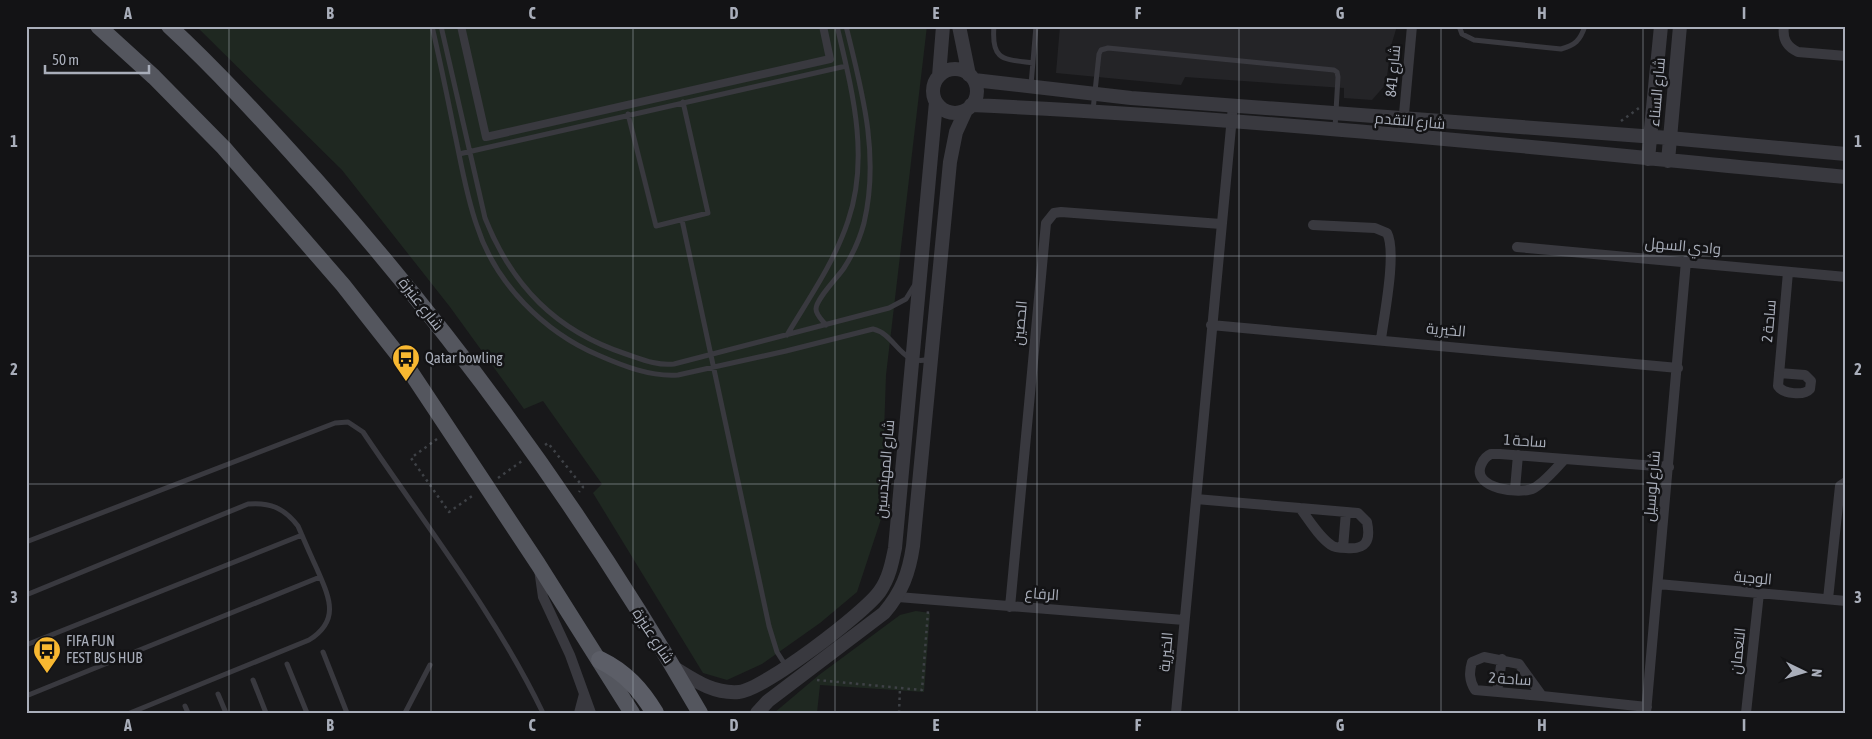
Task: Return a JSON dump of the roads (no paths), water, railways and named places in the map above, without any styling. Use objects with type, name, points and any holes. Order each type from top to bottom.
[{"type":"highway","points":[[600,660],[616,668],[632,681],[655,713]]},
{"type":"main road","points":[[98,26],[154,78],[224,148],[343,285],[400,358],[450,428],[600,660],[632,713]]},
{"type":"main road","name":"شارع عنيزة","points":[[173,28],[259,116],[378,250],[486,387],[562,495],[673,667],[700,713]]},
{"type":"street","points":[[461,26],[486,137],[830,59],[823,26]]},
{"type":"street","points":[[943,26],[939,76],[933,88],[936,102],[946,111],[952,113],[968,108]]},
{"type":"street","points":[[757,713],[768,701],[884,613],[898,597],[906,581],[912,553],[950,162],[956,132],[976,93],[959,26]]},
{"type":"street","name":"شارع 841","points":[[1402,136],[1412,26]]},
{"type":"street","name":"شارع السناء","points":[[1648,159],[1661,26]]},
{"type":"street","name":"شارع السناء","points":[[1668,161],[1680,26]]},
{"type":"street","points":[[1784,26],[1783,34],[1786,43],[1791,49],[1798,52],[1846,56]]},
{"type":"street","points":[[939,76],[944,72],[957,69],[972,77]]},
{"type":"street","name":"شارع التقدم","points":[[972,77],[1030,88],[1095,95],[1650,136],[1846,154]]},
{"type":"street","name":"شارع المهندسين","points":[[673,667],[712,689],[726,692],[742,692],[787,667],[870,603],[887,579],[895,548],[936,102]]},
{"type":"street","name":"الخيرية","points":[[1176,713],[1211,325],[1234,106]]},
{"type":"street","name":"شارع التقدم","points":[[968,108],[1093,111],[1402,136],[1846,176]]},
{"type":"street","name":"الحصين","points":[[1010,607],[1046,223],[1054,213],[1061,212],[1221,224]]},
{"type":"street","points":[[1313,225],[1375,228],[1387,232],[1390,239],[1391,255],[1381,339]]},
{"type":"street","name":"وادي السهل","points":[[1517,247],[1846,277]]},
{"type":"street","name":"شارع لوسيل","points":[[1647,710],[1686,262]]},
{"type":"street","name":"ساحة 2","points":[[1779,373],[1788,272]]},
{"type":"street","name":"الخيرية","points":[[1211,325],[1381,339],[1678,368]]},
{"type":"street","name":"ساحة 1","points":[[1565,459],[1536,488],[1527,490],[1489,485],[1480,477],[1479,470],[1483,460],[1491,454],[1518,455],[1669,467]]},
{"type":"street","points":[[1516,489],[1518,455]]},
{"type":"street","points":[[1828,599],[1842,504],[1840,486],[1846,482]]},
{"type":"street","points":[[1196,499],[1300,508],[1346,512],[1364,516],[1369,528],[1364,546],[1357,549],[1334,547],[1327,542],[1300,508]]},
{"type":"street","points":[[1344,548],[1346,512]]},
{"type":"street","points":[[538,564],[543,597],[570,655],[592,713]]},
{"type":"street","name":"الوجبة","points":[[1658,584],[1846,601]]},
{"type":"street","name":"النعمان","points":[[1746,713],[1759,593]]},
{"type":"street","name":"الرفاع","points":[[898,597],[1184,620]]},
{"type":"street","name":"ساحة 2","points":[[1542,696],[1519,664],[1502,659],[1484,657],[1477,658],[1472,662],[1470,678],[1475,690],[1542,696],[1647,710]]},
{"type":"street","points":[[1498,692],[1502,659]]},
{"type":"street","points":[[579,713],[584,694]]},
{"type":"lane","points":[[432,26],[459,154],[477,227],[484,244],[511,288],[545,323],[590,351],[640,370],[671,375],[786,352],[873,329],[887,334],[898,349],[911,360],[932,358]]},
{"type":"lane","points":[[441,26],[485,218],[493,238],[519,282],[534,300],[574,331],[610,349],[640,359],[669,365],[711,356],[895,305],[906,299],[920,275]]},
{"type":"lane","points":[[787,335],[831,261],[848,221],[855,196],[859,163],[858,136],[837,26]]},
{"type":"lane","points":[[826,325],[817,315],[817,306],[846,265],[860,236],[868,198],[870,176],[870,132],[846,26]]},
{"type":"lane","points":[[994,26],[993,45],[996,54],[1005,59],[1033,63]]},
{"type":"lane","points":[[1030,88],[1036,26]]},
{"type":"lane","points":[[1459,26],[1462,34],[1474,40],[1561,49],[1573,46],[1580,39],[1585,26]]},
{"type":"lane","points":[[1093,111],[1099,54],[1101,50],[1108,48],[1334,70],[1337,72],[1338,77],[1334,131]]},
{"type":"lane","points":[[459,154],[628,114],[846,66]]},
{"type":"lane","points":[[628,114],[656,226],[708,214],[683,102]]},
{"type":"lane","points":[[682,220],[769,626],[777,652],[787,667]]},
{"type":"lane","points":[[26,542],[335,422],[348,422],[364,432],[452,563],[508,647],[543,713]]},
{"type":"lane","points":[[26,596],[248,504],[265,504],[281,509],[291,516],[302,535],[328,597],[330,607],[325,627],[318,635],[130,713]]},
{"type":"lane","points":[[26,645],[302,535]]},
{"type":"lane","points":[[26,696],[320,577]]},
{"type":"lane","points":[[323,652],[347,713]]},
{"type":"lane","points":[[287,664],[307,713]]},
{"type":"lane","points":[[405,713],[430,665]]},
{"type":"lane","points":[[253,680],[266,713]]},
{"type":"lane","points":[[218,694],[226,713]]},
{"type":"lane","points":[[185,706],[188,713]]},
{"type":"place","name":"Qatar bowling","points":[[406,382]]},
{"type":"place","name":"FIFA FUN FEST BUS HUB","points":[[47,674]]}]
